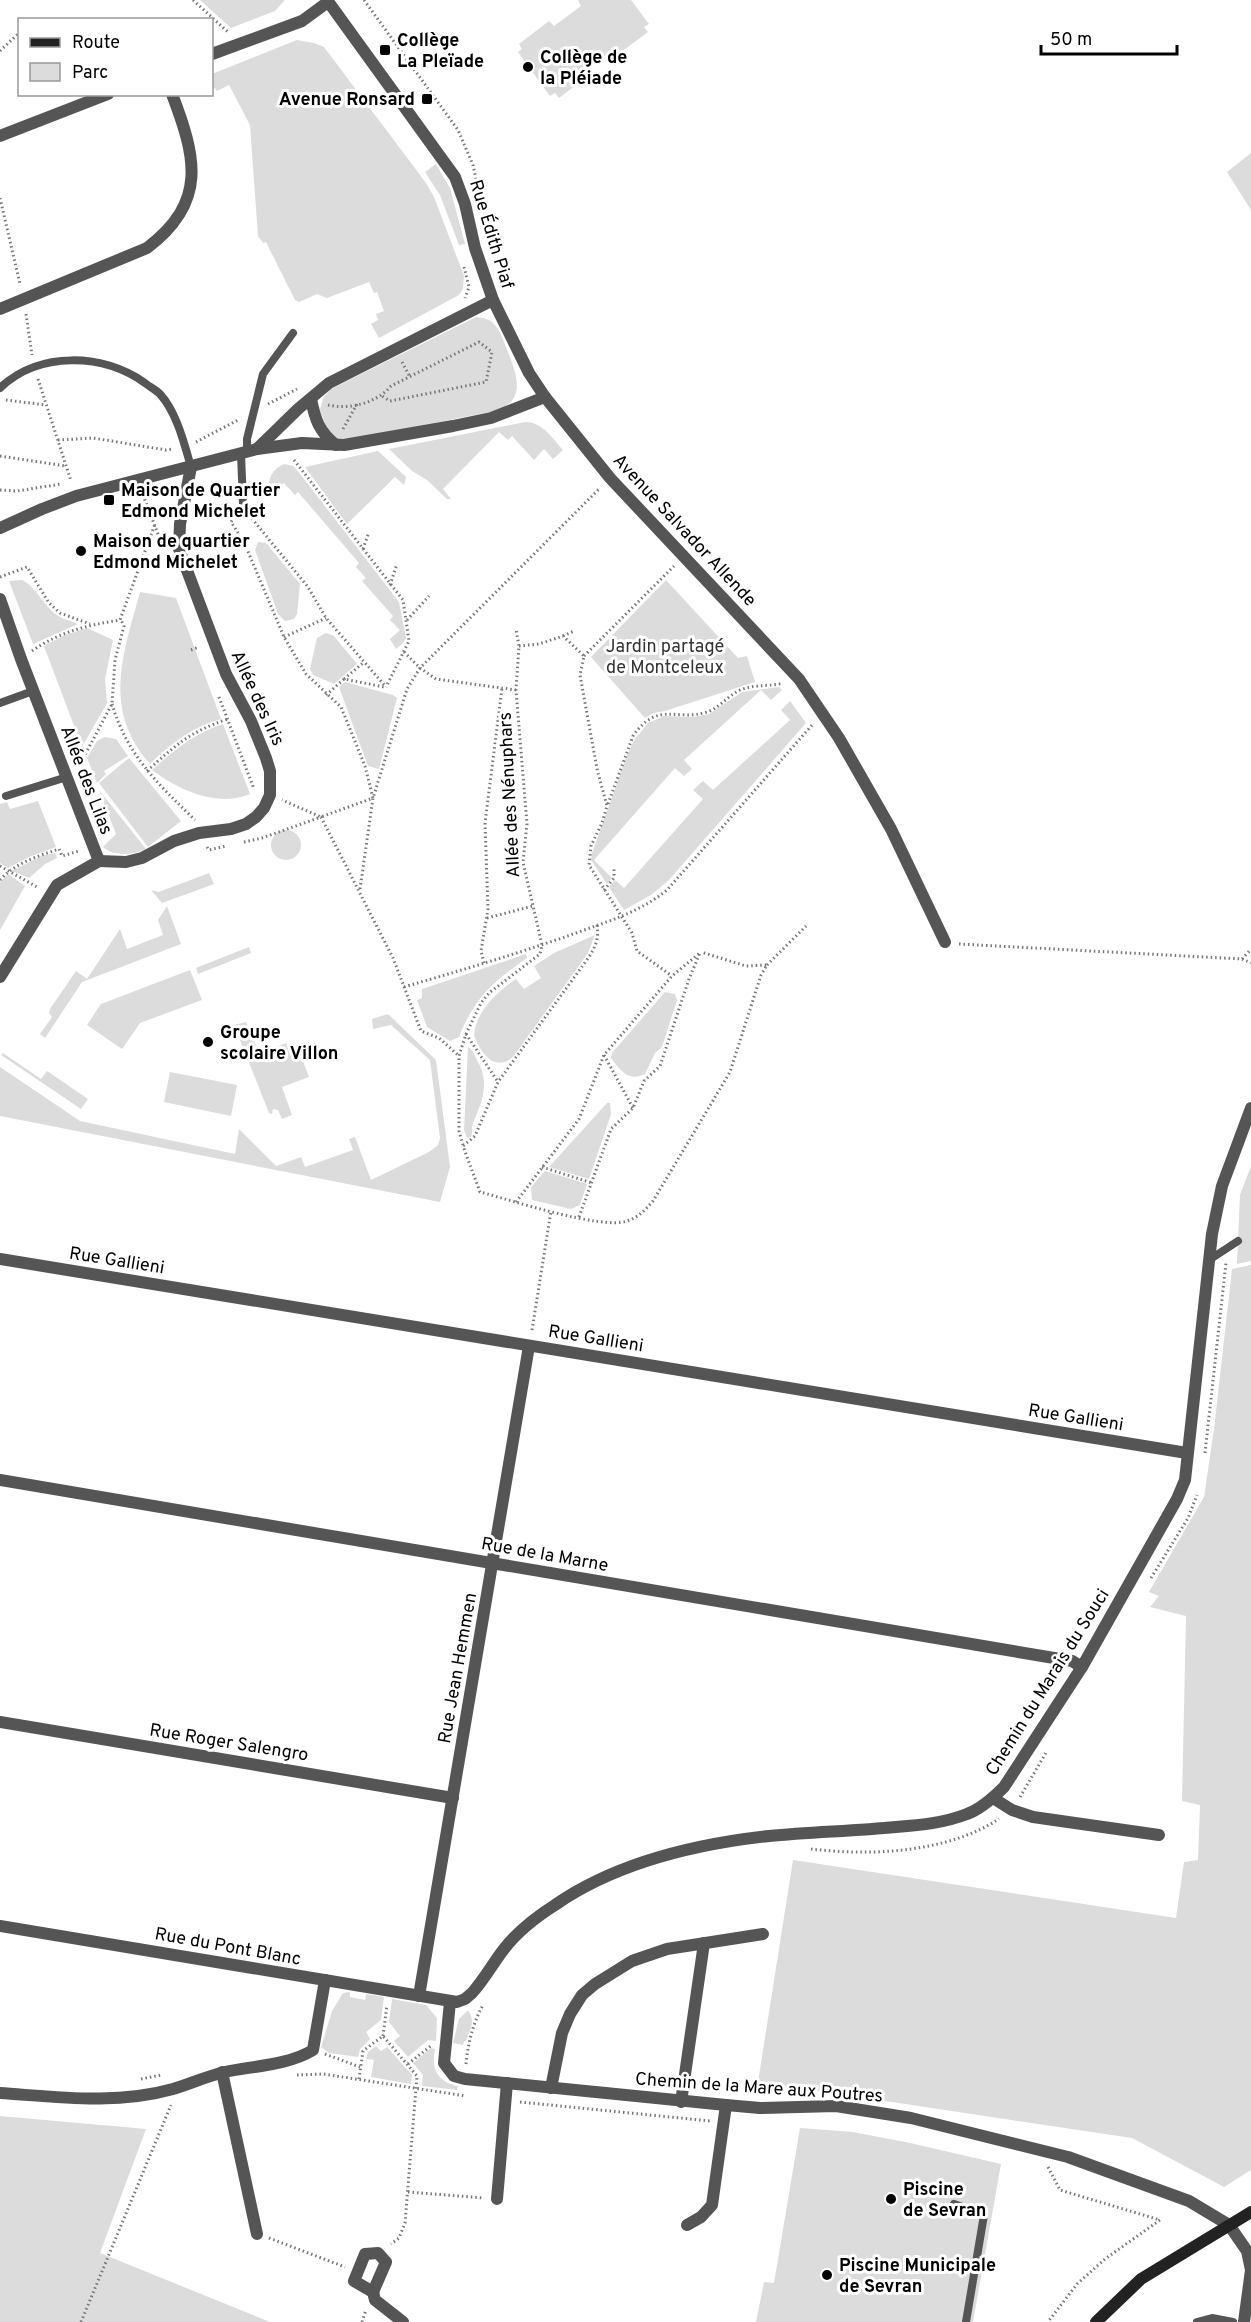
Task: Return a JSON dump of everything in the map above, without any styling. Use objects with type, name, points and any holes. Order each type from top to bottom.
[{"type":"street","points":[[213,54],[302,21],[327,1]]},
{"type":"street","name":"Rue Édith Piaf","points":[[327,1],[455,177],[465,204],[474,248],[493,300],[518,354],[545,397]]},
{"type":"street","points":[[0,136],[103,96]]},
{"type":"street","points":[[0,309],[147,248],[164,235],[178,219],[190,185],[192,154],[173,96]]},
{"type":"street","points":[[248,452],[329,382],[493,300]]},
{"type":"street","points":[[0,528],[76,496],[248,452],[491,418],[545,397]]},
{"type":"street","name":"Avenue Salvador Allende","points":[[545,397],[610,478],[799,679],[823,713],[891,829],[945,942]]},
{"type":"street","points":[[311,399],[314,416],[324,436],[338,441]]},
{"type":"street","name":"Allée des Iris","points":[[99,861],[126,861],[142,858],[174,841],[199,833],[231,829],[256,818],[267,801],[271,785],[266,758],[251,721],[226,674],[179,549],[180,524],[191,466]]},
{"type":"street","name":"Allée des Lilas","points":[[0,599],[99,861],[57,885],[0,977]]},
{"type":"street","name":"Chemin du Marais du Souci","points":[[450,2002],[465,1999],[472,1993],[503,1950],[518,1933],[537,1918],[577,1892],[633,1867],[667,1855],[717,1843],[771,1836],[848,1832],[938,1823],[969,1813],[993,1798],[1004,1787],[1082,1667],[1177,1499],[1185,1480],[1209,1260],[1222,1186],[1251,1108]]},
{"type":"street","name":"Rue Gallieni","points":[[0,1259],[1187,1453]]},
{"type":"street","name":"Rue Jean Hemmen","points":[[419,1996],[529,1346]]},
{"type":"street","name":"Rue de la Marne","points":[[0,1480],[1072,1661],[1082,1667]]},
{"type":"street","name":"Rue Roger Salengro","points":[[0,1722],[453,1798]]},
{"type":"street","points":[[993,1798],[1012,1810],[1033,1817],[1159,1835]]},
{"type":"street","name":"Rue du Pont Blanc","points":[[0,1926],[450,2002]]},
{"type":"street","points":[[551,2088],[562,2033],[582,1995],[645,1955],[667,1949],[763,1934]]},
{"type":"street","points":[[681,2102],[704,1943]]},
{"type":"street","points":[[0,2093],[96,2100],[134,2096],[176,2088],[182,2084],[222,2072],[297,2057],[313,2050],[324,1980]]},
{"type":"street","points":[[450,2002],[444,2063],[454,2076],[465,2079]]},
{"type":"street","points":[[222,2072],[257,2234]]},
{"type":"street","name":"Chemin de la Mare aux Poutres","points":[[465,2079],[681,2102],[770,2108],[811,2105],[860,2109],[968,2131],[1068,2157],[1189,2201],[1229,2225]]},
{"type":"street","points":[[497,2199],[507,2083]]},
{"type":"street","points":[[687,2225],[701,2217],[712,2205],[726,2105]]},
{"type":"street","points":[[1096,2322],[1141,2279],[1251,2212]]},
{"type":"street","points":[[1229,2225],[1247,2251],[1250,2260],[1244,2322]]},
{"type":"street","points":[[373,2292],[354,2281],[366,2254],[378,2253],[386,2262],[373,2292],[375,2300],[403,2322]]},
{"type":"lane","points":[[243,504],[247,439],[263,374],[293,333]]},
{"type":"lane","points":[[0,388],[18,374],[34,367],[63,360],[99,362],[134,375],[160,394],[174,419],[191,466]]},
{"type":"lane","points":[[0,703],[33,691]]},
{"type":"lane","points":[[6,796],[66,777]]},
{"type":"lane","points":[[1209,1260],[1238,1241]]},
{"type":"lane","points":[[954,2204],[984,2215],[966,2322]]},
{"type":"lane","points":[[1197,2322],[1212,2318],[1233,2322]]},
{"type":"path","points":[[193,0],[241,43]]},
{"type":"path","points":[[364,0],[458,130],[473,165],[481,201]]},
{"type":"path","points":[[0,51],[18,34]]},
{"type":"path","points":[[0,198],[24,300],[34,367],[76,496]]},
{"type":"path","points":[[463,264],[469,287],[463,302]]},
{"type":"path","points":[[323,404],[344,407],[382,396],[391,387],[479,342],[492,352],[486,382],[390,401],[382,396]]},
{"type":"path","points":[[399,356],[410,377]]},
{"type":"path","points":[[58,440],[93,438],[166,450],[185,447],[303,385]]},
{"type":"path","points":[[0,399],[46,405]]},
{"type":"path","points":[[338,441],[357,404]]},
{"type":"path","points":[[0,456],[66,466]]},
{"type":"path","points":[[291,457],[403,600],[410,641],[386,687]]},
{"type":"path","points":[[359,891],[373,798],[407,689],[420,668],[610,478]]},
{"type":"path","points":[[0,490],[17,491],[72,483]]},
{"type":"path","points":[[373,798],[365,766],[341,707],[306,674],[284,637],[244,542],[231,522],[243,504],[249,515],[308,587],[326,618],[386,687]]},
{"type":"path","points":[[120,620],[155,524]]},
{"type":"path","points":[[363,549],[369,532]]},
{"type":"path","points":[[607,806],[597,768],[580,675],[584,656],[684,556]]},
{"type":"path","points":[[390,585],[397,564]]},
{"type":"path","points":[[0,577],[27,567],[49,603],[60,613],[91,624]]},
{"type":"path","points":[[407,620],[429,596]]},
{"type":"path","points":[[284,637],[326,618]]},
{"type":"path","points":[[21,659],[58,635],[91,624],[120,620]]},
{"type":"path","points":[[66,777],[79,766],[112,704],[116,660],[124,626],[120,620]]},
{"type":"path","name":"Allée des Nénuphars","points":[[516,629],[519,646],[516,690],[527,824],[523,862],[542,945]]},
{"type":"path","points":[[519,646],[539,644],[574,630]]},
{"type":"path","points":[[563,636],[584,656]]},
{"type":"path","points":[[191,650],[199,646]]},
{"type":"path","points":[[404,652],[420,668],[436,678],[516,690]]},
{"type":"path","points":[[326,694],[363,663]]},
{"type":"path","points":[[344,679],[386,687]]},
{"type":"path","points":[[672,976],[637,951],[632,933],[589,865],[588,856],[633,736],[653,717],[661,714],[707,712],[740,690],[799,679]]},
{"type":"path","name":"Allée des Nénuphars","points":[[484,963],[481,951],[488,909],[485,823],[502,688]]},
{"type":"path","points":[[112,704],[124,736],[147,771],[197,822],[199,833],[209,850],[230,845]]},
{"type":"path","points":[[405,987],[542,945],[621,917],[652,902],[668,890],[823,713]]},
{"type":"path","points":[[147,771],[183,739],[207,726],[228,719]]},
{"type":"path","points":[[241,843],[321,817],[393,958],[421,1031],[439,1038],[459,1056]]},
{"type":"path","points":[[0,880],[8,872],[32,858],[59,849],[62,856],[93,846]]},
{"type":"path","points":[[0,866],[51,894]]},
{"type":"path","points":[[604,890],[614,878],[614,867]]},
{"type":"path","points":[[487,918],[533,906]]},
{"type":"path","points":[[463,1146],[475,1136],[498,1082],[590,957],[599,935],[597,925]]},
{"type":"path","points":[[542,945],[540,954],[489,993],[466,1034],[459,1056],[459,1131],[480,1192],[604,1223],[626,1221],[643,1212],[653,1201],[729,1072],[761,975],[767,965],[806,926]]},
{"type":"path","points":[[945,942],[1242,959],[1251,963]]},
{"type":"path","points":[[1242,959],[1251,948]]},
{"type":"path","points":[[516,1202],[579,1119],[604,1055],[672,976],[701,952]]},
{"type":"path","points":[[701,952],[746,966],[767,965]]},
{"type":"path","points":[[579,1217],[611,1129],[633,1108],[644,1081],[660,1066],[689,979],[701,952]]},
{"type":"path","points":[[466,1034],[498,1082]]},
{"type":"path","points":[[604,1055],[633,1108]]},
{"type":"path","points":[[542,1167],[592,1183]]},
{"type":"path","points":[[529,1346],[551,1211]]},
{"type":"path","points":[[1204,1456],[1228,1247]]},
{"type":"path","points":[[1152,1578],[1188,1518],[1199,1490]]},
{"type":"path","points":[[810,1849],[838,1852],[875,1851],[938,1844],[959,1838],[994,1822],[1012,1810],[1048,1749]]},
{"type":"path","points":[[358,2079],[363,2051],[383,2036],[389,1990]]},
{"type":"path","points":[[461,2096],[468,2049],[476,2018],[483,2003]]},
{"type":"path","points":[[378,2253],[399,2238],[405,2223],[417,2076],[383,2036]]},
{"type":"path","points":[[313,2050],[360,2067]]},
{"type":"path","points":[[137,2079],[174,2074],[182,2084]]},
{"type":"path","points":[[294,2075],[323,2074],[472,2097]]},
{"type":"path","points":[[505,2100],[555,2107],[725,2122]]},
{"type":"path","points":[[81,2322],[171,2104]]},
{"type":"path","points":[[1040,2165],[1049,2167],[1060,2190],[1160,2220],[1105,2259],[1077,2284],[1048,2322]]},
{"type":"path","points":[[408,2192],[497,2199]]},
{"type":"path","points":[[257,2234],[358,2272]]},
{"type":"green space","points":[[200,0],[284,1],[275,11],[231,28]]},
{"type":"green space","points":[[578,0],[631,0],[649,24],[644,27],[648,32],[617,55],[613,50],[586,70],[589,75],[559,98],[555,93],[550,96],[518,52],[522,49],[519,44],[549,21],[554,26],[581,6]]},
{"type":"green space","points":[[297,40],[324,47],[426,183],[434,197],[464,276],[463,289],[459,295],[379,338],[371,324],[378,320],[376,314],[384,311],[377,292],[374,293],[369,282],[327,298],[317,294],[299,302],[295,300],[266,242],[263,243],[258,236],[250,125],[229,85],[217,91],[213,89],[213,74]]},
{"type":"green space","points":[[1251,153],[1251,210],[1227,172]]},
{"type":"green space","points":[[436,164],[450,188],[465,244],[459,245],[440,195],[425,172]]},
{"type":"green space","points":[[476,317],[489,320],[496,326],[502,337],[516,378],[516,394],[512,401],[495,411],[357,438],[339,439],[329,433],[320,410],[323,398],[331,389]]},
{"type":"green space","points":[[525,422],[542,428],[563,450],[553,459],[544,449],[534,460],[512,436],[508,440],[499,432],[443,489],[451,499],[447,499],[427,480],[412,471],[389,449]]},
{"type":"green space","points":[[378,451],[406,477],[404,485],[395,477],[347,524],[305,467]]},
{"type":"green space","points":[[284,464],[293,466],[297,470],[399,602],[406,638],[396,649],[390,639],[400,630],[390,620],[393,616],[362,581],[366,578],[356,567],[359,563],[298,492],[295,495],[284,483],[269,496],[270,477]]},
{"type":"green space","points":[[258,542],[266,543],[300,584],[297,614],[294,619],[285,621],[278,614],[255,550]]},
{"type":"green space","points":[[22,580],[54,613],[78,624],[33,644],[9,581]]},
{"type":"green space","name":"Jardin partagé de Montceleux","points":[[666,580],[738,658],[747,656],[755,682],[653,713],[645,718],[591,657]]},
{"type":"green space","points":[[140,592],[176,598],[221,719],[201,726],[182,737],[150,764],[135,743],[126,723],[121,702],[123,660]]},
{"type":"green space","points":[[87,628],[113,640],[105,679],[107,703],[82,747],[44,646],[65,635]]},
{"type":"green space","points":[[326,633],[334,636],[357,664],[334,684],[313,675],[310,669],[317,638]]},
{"type":"green space","points":[[345,682],[397,698],[379,769],[368,766],[339,687]]},
{"type":"green space","points":[[779,687],[782,690],[771,700],[761,690],[684,760],[692,769],[684,776],[675,768],[594,860],[612,878],[607,884],[591,860],[592,853],[628,753],[635,739],[648,723],[664,716],[693,717],[709,714],[742,692]]},
{"type":"green space","points":[[790,701],[806,723],[669,880],[651,895],[624,910],[609,887],[615,880],[624,888],[703,799],[693,790],[703,781],[713,790],[790,720],[781,710]]},
{"type":"green space","points":[[223,724],[250,794],[225,799],[199,795],[174,784],[152,770],[185,743]]},
{"type":"green space","points":[[105,737],[116,739],[128,756],[104,771],[106,774],[97,783],[87,758],[97,741]]},
{"type":"green space","points":[[129,758],[181,821],[148,847],[99,783]]},
{"type":"green space","points":[[99,790],[146,849],[124,854],[103,847],[116,834]]},
{"type":"green space","points":[[38,801],[56,847],[8,868],[0,863],[0,804],[7,802],[10,809]]},
{"type":"green space","points":[[286,830],[297,834],[301,845],[297,856],[286,860],[275,856],[271,845],[275,834]]},
{"type":"green space","points":[[55,853],[57,858],[45,864],[29,878],[12,871],[41,856]]},
{"type":"green space","points":[[209,873],[214,884],[162,903],[151,890],[159,892]]},
{"type":"green space","points":[[8,874],[25,886],[0,930],[0,882]]},
{"type":"green space","points":[[167,906],[181,944],[82,982],[45,1038],[40,1034],[52,1017],[49,1013],[50,1009],[76,971],[87,979],[120,929],[127,949],[163,935],[158,920]]},
{"type":"green space","points":[[595,935],[588,953],[513,1057],[500,1063],[494,1062],[484,1054],[474,1035],[479,1018],[489,1003],[516,979],[524,989],[541,978],[534,966],[554,953]]},
{"type":"green space","points":[[249,947],[251,953],[198,974],[196,968]]},
{"type":"green space","points":[[526,954],[527,958],[486,991],[472,1011],[459,1037],[450,1041],[427,1027],[417,1000],[422,998],[422,989]]},
{"type":"green space","points":[[190,970],[202,1000],[140,1023],[122,1049],[87,1025],[101,1004]]},
{"type":"green space","points":[[665,992],[675,994],[677,1000],[662,1047],[655,1053],[645,1074],[629,1076],[611,1058],[612,1053]]},
{"type":"green space","points":[[388,1014],[436,1060],[450,1167],[440,1202],[0,1116],[0,1067],[80,1121],[235,1154],[239,1129],[276,1166],[301,1157],[305,1167],[353,1150],[349,1139],[355,1137],[371,1180],[429,1152],[438,1145],[440,1138],[430,1060],[391,1025],[373,1029],[372,1019]]},
{"type":"green space","points":[[246,1022],[260,1054],[286,1043],[289,1051],[298,1048],[309,1077],[282,1087],[292,1115],[282,1119],[278,1110],[273,1109],[272,1114],[269,1113],[234,1025]]},
{"type":"green space","points":[[468,1047],[474,1053],[482,1070],[484,1085],[482,1100],[472,1125],[471,1137],[467,1138],[464,1130]]},
{"type":"green space","points":[[3,1053],[41,1079],[47,1071],[88,1099],[81,1109],[1,1055]]},
{"type":"green space","points":[[170,1072],[237,1085],[231,1116],[164,1102]]},
{"type":"green space","points":[[607,1103],[610,1103],[611,1114],[589,1179],[549,1167]]},
{"type":"green space","points":[[1251,1166],[1251,1261],[1237,1264],[1240,1195]]},
{"type":"green space","points":[[545,1171],[587,1184],[580,1205],[571,1209],[532,1200],[531,1187]]},
{"type":"green space","points":[[1251,1265],[1251,2170],[1224,2187],[1132,2138],[758,2082],[793,1860],[1176,1918],[1184,1862],[1198,1860],[1200,1805],[1182,1801],[1186,1616],[1150,1607],[1159,1596],[1149,1592],[1204,1497],[1232,1269]]},
{"type":"green space","points":[[350,1992],[350,1997],[365,2000],[366,1994],[384,1997],[381,2020],[366,2032],[370,2039],[360,2049],[358,2057],[329,2053],[321,2047],[332,2011],[343,1993]]},
{"type":"green space","points":[[392,1999],[426,2005],[437,2018],[436,2041],[428,2040],[408,2057],[394,2041],[400,2036],[389,2022]]},
{"type":"green space","points":[[468,2010],[472,2022],[466,2041],[463,2045],[453,2043],[459,2019]]},
{"type":"green space","points":[[376,2046],[381,2051],[387,2047],[412,2075],[411,2084],[371,2077],[374,2060],[366,2059],[368,2052]]},
{"type":"green space","points":[[431,2048],[435,2049],[435,2068],[440,2078],[458,2086],[457,2090],[422,2086],[423,2075],[413,2063]]},
{"type":"green space","points":[[0,2116],[146,2129],[100,2253],[270,2322],[0,2322]]},
{"type":"green space","name":"Piscine de Sevran","points":[[800,2128],[853,2132],[1001,2164],[973,2322],[756,2322],[764,2282],[774,2283]]},
{"type":"place","name":"Collège La Pleïade","points":[[385,50]]},
{"type":"place","name":"Collège de la Pléiade","points":[[528,67]]},
{"type":"place","name":"Avenue Ronsard","points":[[427,99]]},
{"type":"place","name":"Maison de Quartier Edmond Michelet","points":[[109,500]]},
{"type":"place","name":"Maison de quartier Edmond Michelet","points":[[81,551]]},
{"type":"place","name":"Groupe scolaire Villon","points":[[208,1042]]},
{"type":"place","name":"Piscine de Sevran","points":[[891,2199]]},
{"type":"place","name":"Piscine Municipale de Sevran","points":[[827,2275]]}]
